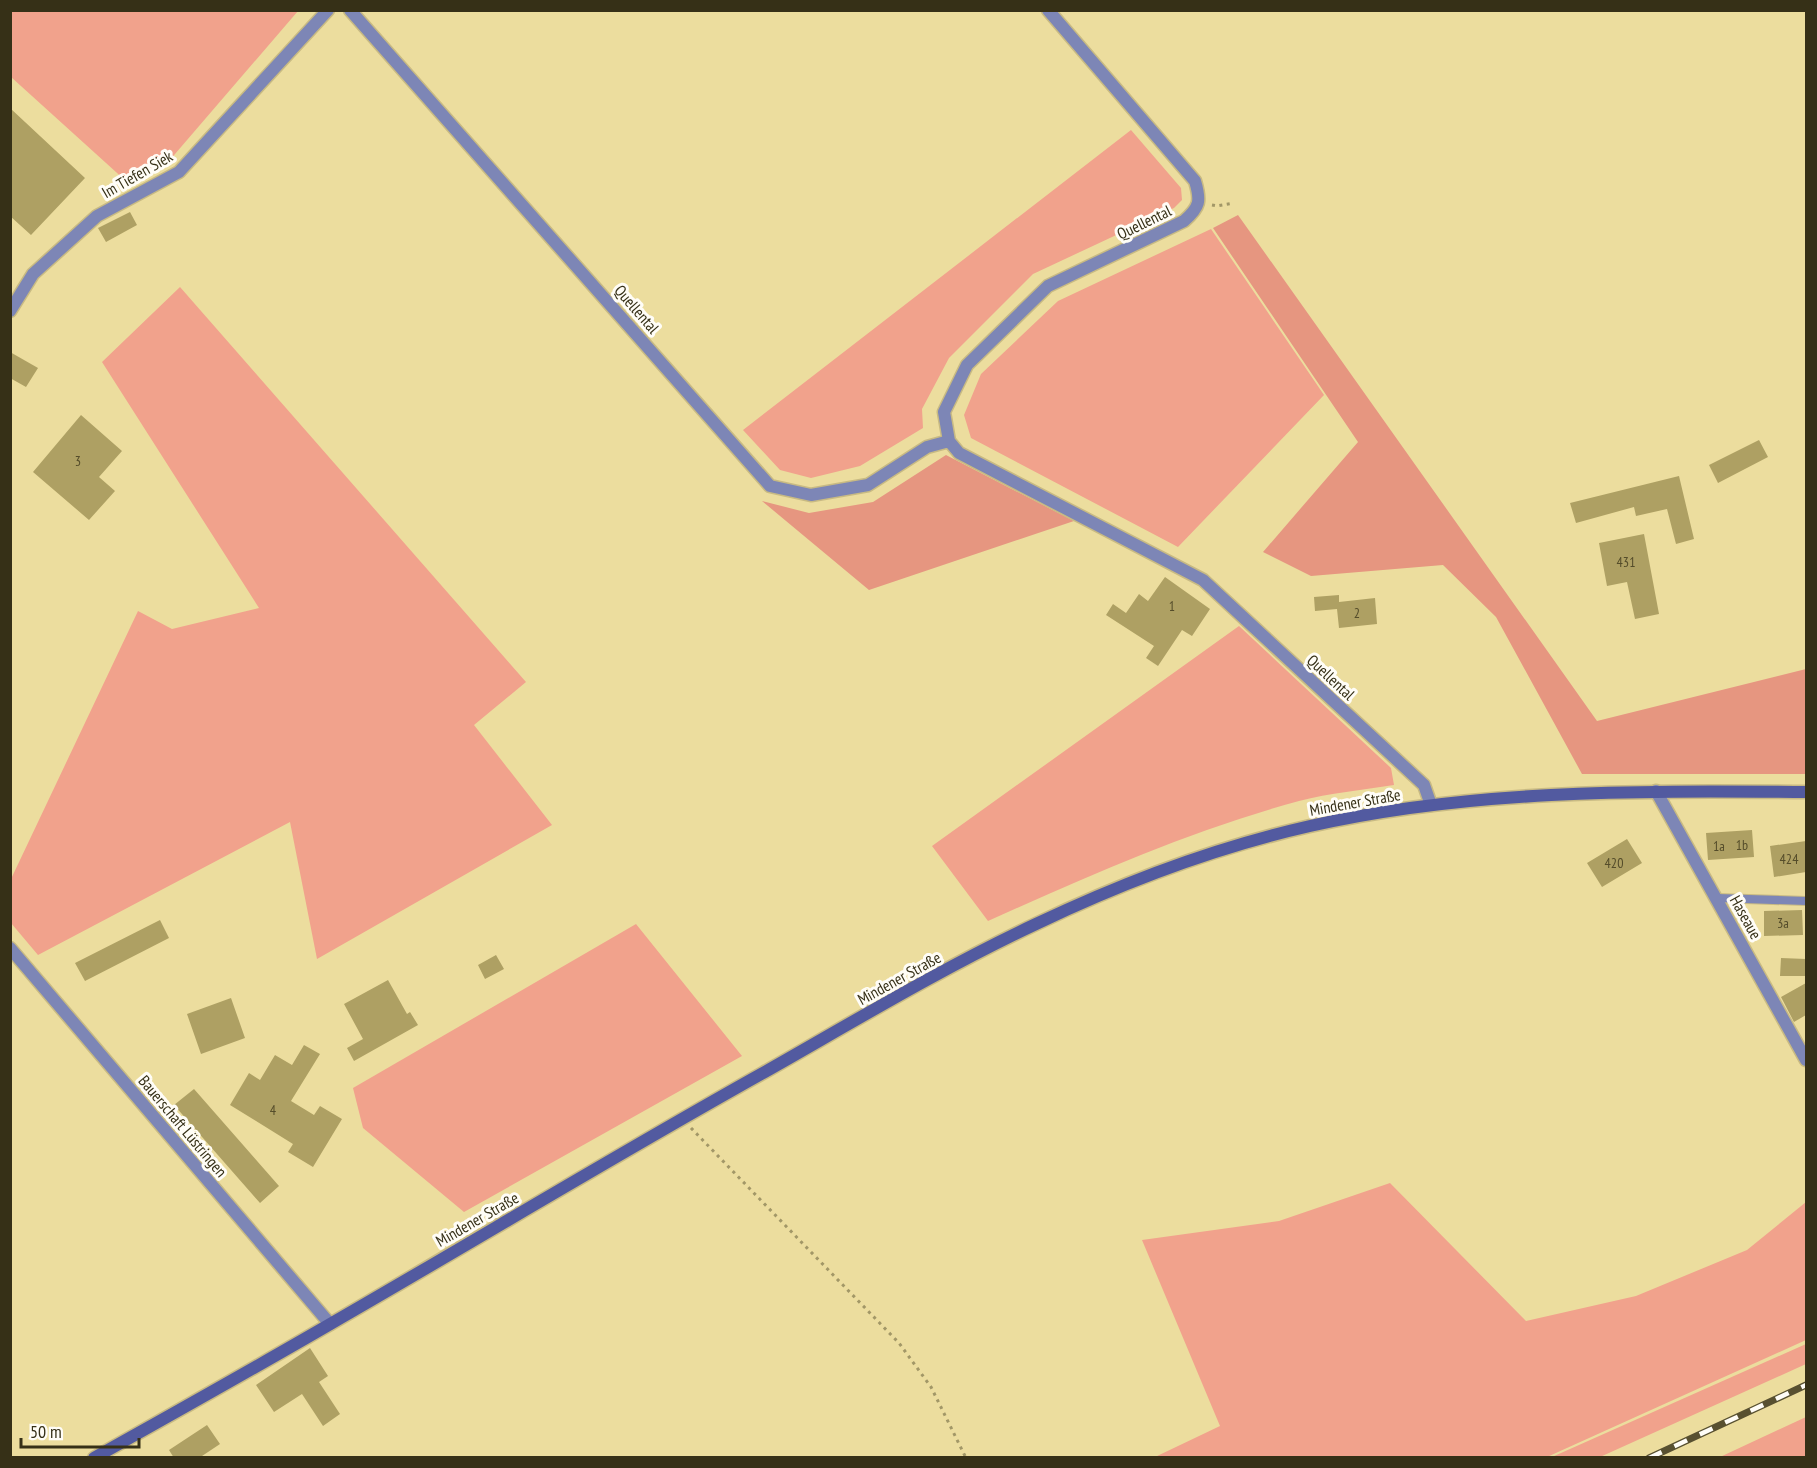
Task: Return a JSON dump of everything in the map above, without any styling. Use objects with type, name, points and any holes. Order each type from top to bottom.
[{"type":"main road","name":"Mindener Straße","points":[[94,1458],[330,1324],[681,1119],[943,972],[1036,924],[1131,883],[1227,849],[1311,826],[1431,805],[1538,796],[1656,791],[1806,792]]},
{"type":"street","name":"Im Tiefen Siek","points":[[10,310],[33,274],[96,216],[179,172],[328,10]]},
{"type":"street","name":"Quellental","points":[[350,10],[770,486],[811,495],[868,484],[927,447],[949,441]]},
{"type":"street","points":[[1048,10],[1195,181],[1200,196],[1198,203]]},
{"type":"street","name":"Quellental","points":[[1198,203],[1196,210],[1184,221],[1048,286],[967,365],[944,412],[949,441],[959,453],[1203,580],[1424,785],[1431,805]]},
{"type":"street","name":"Haseaue","points":[[1656,791],[1806,1058]]},
{"type":"street","name":"Bauerschaft Lüstringen","points":[[10,948],[330,1324]]},
{"type":"lane","points":[[1717,898],[1806,901]]},
{"type":"path","points":[[1198,203],[1217,206],[1234,203]]},
{"type":"path","points":[[681,1119],[899,1343],[931,1387],[966,1458]]},
{"type":"shaded area","points":[[11,10],[298,11],[169,161],[127,182],[11,77]]},
{"type":"shaded area","points":[[1131,130],[1181,188],[1182,200],[1174,208],[1033,274],[949,358],[922,409],[923,428],[860,466],[811,478],[780,470],[743,430]]},
{"type":"shaded area","points":[[1238,215],[1597,721],[1806,669],[1806,774],[1582,774],[1496,617],[1443,565],[1311,576],[1263,552],[1358,442],[1213,228]]},
{"type":"shaded area","points":[[1211,229],[1324,395],[1178,547],[971,438],[964,415],[981,374],[1058,301]]},
{"type":"shaded area","points":[[180,287],[526,682],[474,725],[552,825],[317,959],[290,822],[38,955],[11,923],[11,879],[138,611],[172,629],[259,608],[102,362]]},
{"type":"shaded area","points":[[946,455],[1074,521],[869,590],[762,501],[809,513],[873,502]]},
{"type":"shaded area","points":[[1239,626],[1391,768],[1394,785],[1311,798],[1220,826],[1103,870],[988,921],[932,846]]},
{"type":"shaded area","points":[[636,924],[742,1056],[464,1212],[363,1128],[353,1088]]},
{"type":"shaded area","points":[[1390,1183],[1526,1321],[1636,1296],[1747,1250],[1806,1202],[1806,1340],[1547,1457],[1155,1457],[1220,1426],[1142,1240],[1279,1221]]},
{"type":"shaded area","points":[[1806,1344],[1806,1364],[1600,1457],[1552,1457]]},
{"type":"shaded area","points":[[1806,1417],[1806,1457],[1720,1457]]},
{"type":"building","points":[[10,108],[85,178],[31,235],[10,216]]},
{"type":"building","points":[[130,212],[137,225],[106,242],[98,228]]},
{"type":"building","points":[[10,352],[38,368],[26,387],[10,378]]},
{"type":"building","points":[[81,415],[122,451],[99,477],[115,491],[89,520],[33,472]]},
{"type":"building","points":[[1759,440],[1768,457],[1718,483],[1709,465]]},
{"type":"building","points":[[1679,476],[1694,539],[1676,544],[1667,509],[1636,516],[1634,507],[1576,523],[1570,503]]},
{"type":"building","points":[[1644,534],[1659,614],[1635,619],[1627,582],[1607,586],[1599,543]]},
{"type":"building","points":[[1165,577],[1210,609],[1192,636],[1182,630],[1158,666],[1146,658],[1154,646],[1106,615],[1113,604],[1126,613],[1139,594],[1148,601]]},
{"type":"building","points":[[1339,595],[1339,602],[1375,598],[1377,624],[1339,628],[1337,609],[1315,611],[1314,597]]},
{"type":"building","points":[[1752,830],[1754,857],[1708,860],[1706,833]]},
{"type":"building","points":[[1627,839],[1642,863],[1602,887],[1587,863]]},
{"type":"building","points":[[1806,841],[1806,872],[1774,877],[1770,846]]},
{"type":"building","points":[[1802,910],[1803,935],[1764,936],[1764,911]]},
{"type":"building","points":[[160,920],[169,938],[85,981],[75,963]]},
{"type":"building","points":[[496,955],[504,969],[485,979],[478,965]]},
{"type":"building","points":[[1781,958],[1806,959],[1806,976],[1780,976]]},
{"type":"building","points":[[388,980],[407,1014],[410,1012],[418,1025],[354,1061],[347,1048],[363,1039],[344,1004]]},
{"type":"building","points":[[1806,983],[1806,1015],[1794,1022],[1781,997]]},
{"type":"building","points":[[231,998],[245,1038],[201,1054],[187,1014]]},
{"type":"building","points":[[304,1045],[320,1054],[291,1101],[314,1115],[320,1106],[342,1119],[313,1167],[288,1152],[293,1144],[230,1105],[249,1073],[260,1080],[275,1055],[292,1065]]},
{"type":"building","points":[[194,1089],[279,1186],[260,1203],[174,1105]]},
{"type":"building","points":[[310,1348],[328,1376],[319,1382],[340,1414],[323,1426],[302,1394],[274,1412],[256,1385]]},
{"type":"building","points":[[207,1425],[220,1444],[199,1458],[174,1458],[169,1450]]},
{"type":"railway","points":[[1649,1458],[1806,1385]]}]
